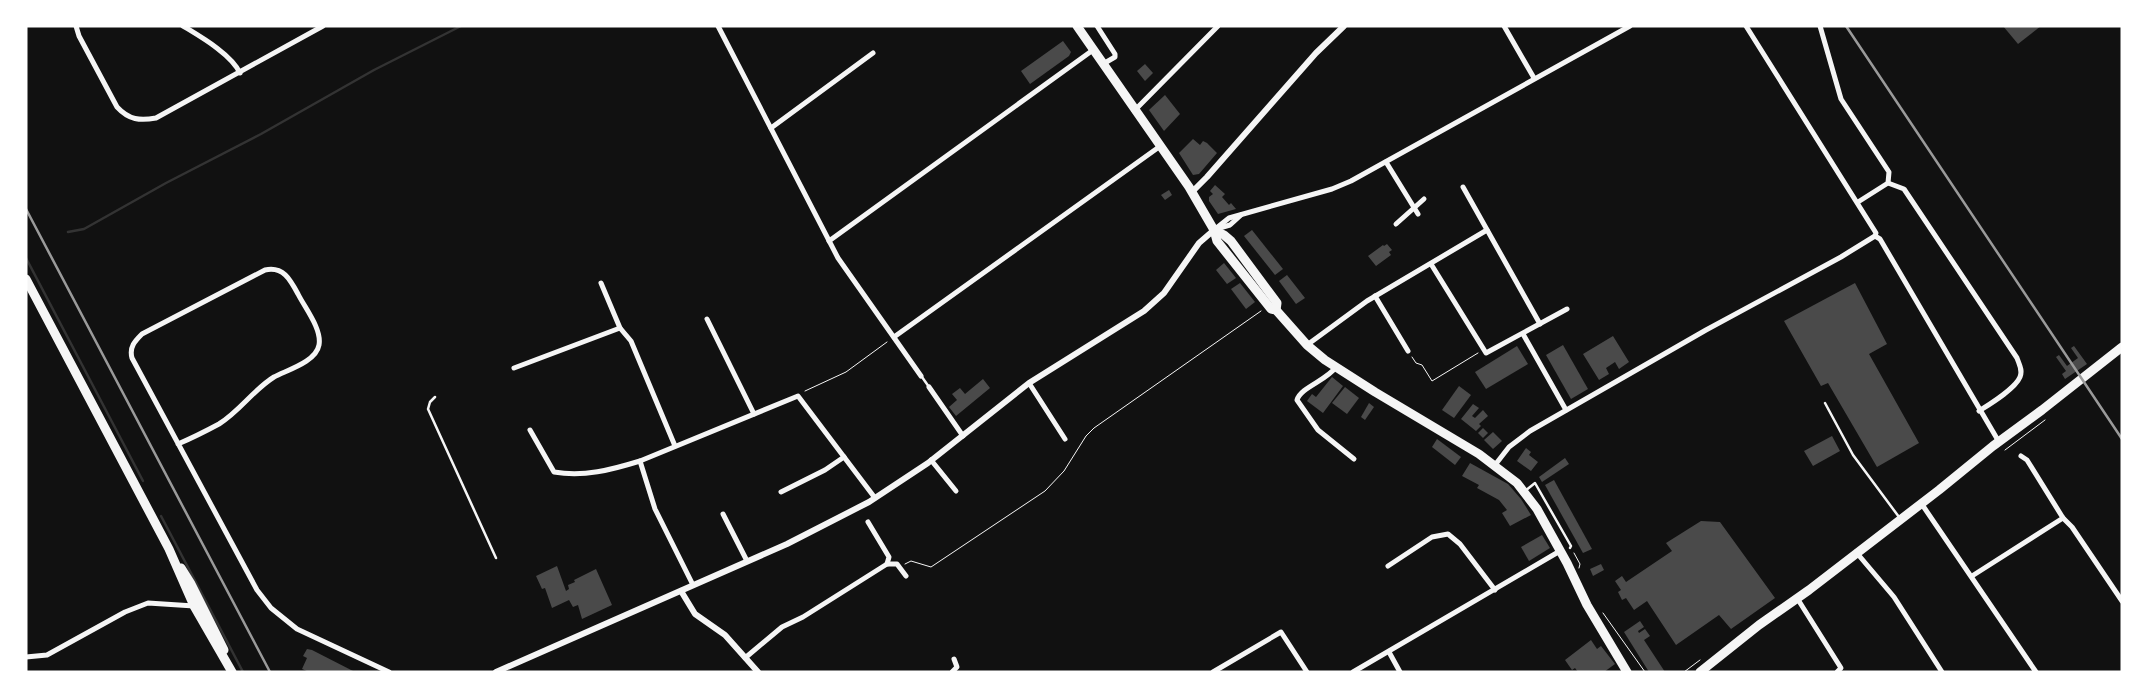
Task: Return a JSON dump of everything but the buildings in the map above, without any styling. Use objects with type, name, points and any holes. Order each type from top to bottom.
[{"type":"main road","points":[[1077,26],[1134,111],[1192,192],[1214,230],[1217,241],[1269,306],[1276,310],[1307,345],[1336,367],[1495,465],[1525,492],[1560,551],[1587,605],[1629,671]]},
{"type":"main road","points":[[26,279],[168,549],[194,606],[233,672]]},
{"type":"main road","points":[[1700,672],[2122,347]]},
{"type":"main road","points":[[168,549],[191,584],[214,628],[233,672]]},
{"type":"street","points":[[76,26],[79,36],[117,107],[124,114],[135,120],[143,121],[156,118],[323,26]]},
{"type":"street","points":[[183,26],[227,56],[236,64],[240,73]]},
{"type":"street","points":[[1097,26],[1115,54],[1115,57],[1103,64]]},
{"type":"street","points":[[1134,111],[1218,26]]},
{"type":"street","points":[[1192,192],[1223,160],[1316,53],[1344,26]]},
{"type":"street","points":[[1504,26],[1534,78]]},
{"type":"street","points":[[496,672],[808,534],[875,498],[931,460],[1029,383],[1156,302],[1178,275],[1196,246],[1229,218],[1332,189],[1352,181],[1630,26]]},
{"type":"street","points":[[1746,26],[1858,202],[1876,233],[1875,236]]},
{"type":"street","points":[[1820,26],[1841,99],[1889,172],[1888,183]]},
{"type":"street","points":[[720,27],[838,258],[921,376]]},
{"type":"street","points":[[829,241],[1093,50]]},
{"type":"street","points":[[771,128],[873,53]]},
{"type":"street","points":[[894,337],[1160,147]]},
{"type":"street","points":[[1386,162],[1418,214]]},
{"type":"street","points":[[1858,202],[1888,183]]},
{"type":"street","points":[[1888,183],[1904,189],[2017,358],[2021,368],[2020,377],[2014,386],[1979,411]]},
{"type":"street","points":[[1463,187],[1540,324]]},
{"type":"street","points":[[1396,224],[1424,199]]},
{"type":"street","points":[[1307,345],[1375,296],[1487,230]]},
{"type":"street","points":[[1875,236],[1880,239],[1979,411],[1999,442]]},
{"type":"street","points":[[1495,465],[1515,442],[1530,431],[1706,330],[1841,257],[1875,236]]},
{"type":"street","points":[[1431,264],[1482,350],[1486,353],[1567,309]]},
{"type":"street","points":[[178,444],[220,423],[252,393],[273,378],[311,358],[319,348],[320,336],[292,283],[283,272],[272,268],[264,270],[142,334],[135,341],[131,353],[132,358],[178,444],[257,590],[271,608],[297,629],[389,672]]},
{"type":"street","points":[[601,283],[620,328],[631,341],[675,446]]},
{"type":"street","points":[[1375,296],[1408,351]]},
{"type":"street","points":[[707,319],[754,414]]},
{"type":"street","points":[[514,368],[620,328]]},
{"type":"street","points":[[1523,334],[1566,410]]},
{"type":"street","points":[[1336,367],[1326,378],[1300,394],[1297,400],[1318,430],[1354,459]]},
{"type":"street","points":[[1029,383],[1065,439]]},
{"type":"street","points":[[929,387],[963,436]]},
{"type":"street","points":[[530,430],[554,472],[573,475],[608,471],[640,461],[798,396],[875,498]]},
{"type":"street","points":[[2020,456],[2027,460],[2063,518],[2072,527],[2122,601]]},
{"type":"street","points":[[781,492],[825,470],[844,457]]},
{"type":"street","points":[[931,460],[956,491]]},
{"type":"street","points":[[640,461],[655,509],[693,585]]},
{"type":"street","points":[[786,482],[789,488]]},
{"type":"street","points":[[1921,503],[2036,672]]},
{"type":"street","points":[[723,514],[724,522],[747,562]]},
{"type":"street","points":[[1972,576],[2063,518]]},
{"type":"street","points":[[868,522],[888,557],[887,564]]},
{"type":"street","points":[[1388,566],[1432,538],[1448,534],[1460,544],[1495,590]]},
{"type":"street","points":[[1353,672],[1560,551]]},
{"type":"street","points":[[1856,552],[1894,597],[1942,672]]},
{"type":"street","points":[[746,658],[782,627],[803,617],[887,564],[897,564],[906,576]]},
{"type":"street","points":[[681,591],[695,614],[722,632],[758,672]]},
{"type":"street","points":[[1797,598],[1842,668],[1837,672]]},
{"type":"street","points":[[26,657],[47,655],[125,612],[148,603],[194,606]]},
{"type":"street","points":[[1213,672],[1282,632],[1307,672]]},
{"type":"street","points":[[1389,652],[1400,672]]},
{"type":"street","points":[[954,659],[957,667],[954,671]]},
{"type":"lane","points":[[921,376],[929,387]]},
{"type":"lane","points":[[435,397],[430,402],[428,409],[496,558]]},
{"type":"lane","points":[[1825,403],[1853,455],[1900,518]]},
{"type":"lane","points":[[1525,492],[1535,483],[1571,546],[1571,550]]},
{"type":"path","points":[[911,561],[931,568],[1045,491],[1064,472],[1086,436],[1094,428],[1261,311]]},
{"type":"path","points":[[798,396],[846,372],[894,337]]},
{"type":"path","points":[[1408,351],[1416,363],[1422,365],[1432,381],[1482,350]]},
{"type":"path","points":[[2006,450],[2048,417]]},
{"type":"path","points":[[1571,550],[1579,562]]},
{"type":"path","points":[[1605,616],[1645,672]]},
{"type":"waterway","points":[[68,232],[84,229],[166,183],[261,134],[374,70],[461,26]]},
{"type":"waterway","points":[[26,258],[143,481]]},
{"type":"waterway","points":[[161,516],[243,672]]},
{"type":"railway","points":[[1846,26],[2122,439]]},
{"type":"railway","points":[[26,209],[270,672]]}]
